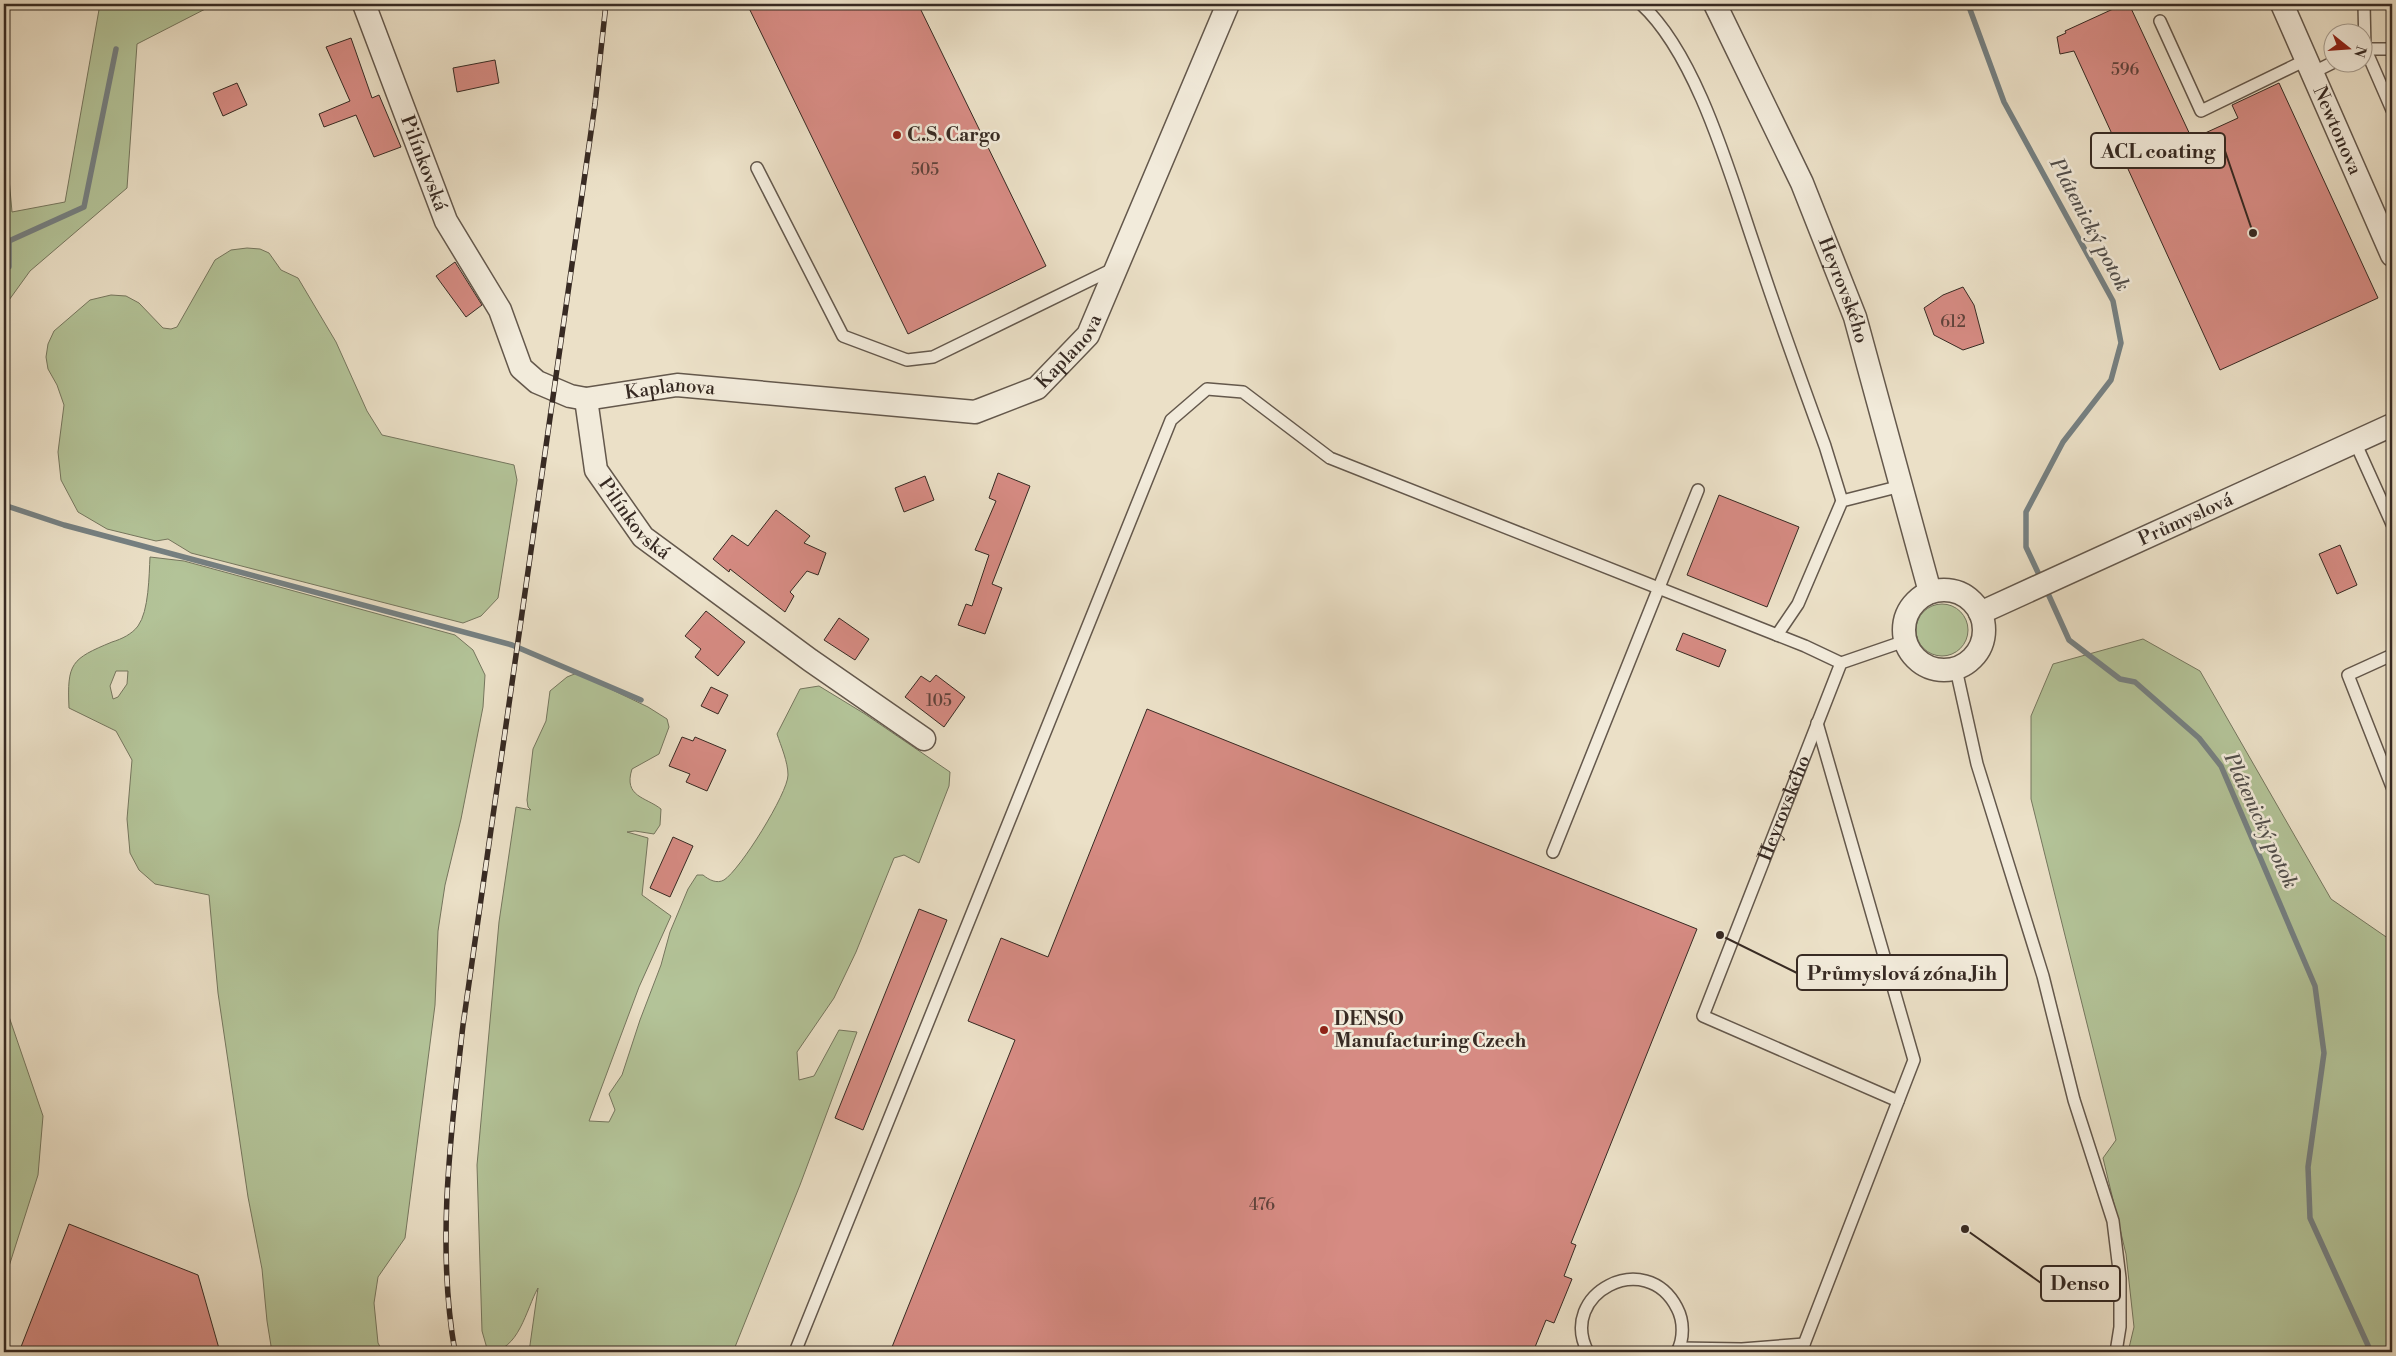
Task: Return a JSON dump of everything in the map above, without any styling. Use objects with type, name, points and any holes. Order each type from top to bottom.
[{"type":"street","name":"Pilínkovská","points":[[364,4],[446,221],[500,310],[521,368],[537,382],[570,396],[586,399],[596,470],[643,537],[810,660],[924,739]]},
{"type":"street","name":"Kaplanova","points":[[586,399],[677,385],[975,412],[1037,388],[1088,336],[1228,4]]},
{"type":"street","name":"Heyrovského","points":[[1715,4],[1802,183],[1855,317],[1930,592]]},
{"type":"street","name":"Newtonova","points":[[2282,4],[2392,256]]},
{"type":"street","name":"Průmyslová","points":[[1980,613],[2392,425]]},
{"type":"street","points":[[1945,590],[1959,593],[1972,601],[1980,613],[1984,630],[1980,647],[1971,661],[1956,669],[1940,670],[1924,666],[1912,655],[1905,641],[1904,624],[1906,616],[1916,602],[1930,592],[1945,590]]},
{"type":"lane","points":[[1641,4],[1654,16],[1678,54],[1707,110],[1825,446],[1842,501],[1798,604],[1777,636]]},
{"type":"lane","points":[[2364,4],[2364,22]]},
{"type":"lane","points":[[2160,21],[2201,111],[2309,66],[2324,64]]},
{"type":"lane","points":[[2374,49],[2392,49]]},
{"type":"lane","points":[[2374,71],[2392,110]]},
{"type":"lane","points":[[757,168],[843,336],[907,360],[933,357],[1116,268]]},
{"type":"lane","points":[[796,1352],[1172,420],[1207,389],[1243,392],[1330,458],[1805,646],[1841,663],[1905,641]]},
{"type":"lane","points":[[2355,442],[2392,524]]},
{"type":"lane","points":[[1842,501],[1901,486]]},
{"type":"lane","points":[[1553,852],[1698,490]]},
{"type":"lane","points":[[2392,655],[2348,675],[2392,787]]},
{"type":"lane","name":"Heyrovského","points":[[1841,663],[1703,1016],[1898,1101]]},
{"type":"lane","points":[[1956,669],[1977,764],[2043,976],[2074,1100],[2113,1221],[2120,1278],[2120,1327],[2116,1352]]},
{"type":"lane","points":[[1588,1352],[1582,1335],[1585,1311],[1591,1300],[1610,1284],[1633,1279],[1657,1285],[1674,1301],[1682,1324],[1678,1350],[1803,1348],[1914,1060],[1817,723]]},
{"type":"green space","points":[[100,4],[215,4],[137,44],[127,188],[30,271],[4,307],[4,122],[12,212],[65,202]]},
{"type":"green space","points":[[260,249],[269,253],[281,270],[298,278],[336,342],[367,411],[382,435],[514,465],[517,480],[498,598],[481,616],[463,623],[191,553],[168,539],[156,541],[107,529],[78,512],[61,480],[58,452],[64,405],[57,385],[48,369],[46,357],[48,344],[54,331],[90,300],[111,295],[126,296],[139,303],[163,328],[171,329],[177,327],[215,260],[231,250]]},
{"type":"green space","points":[[150,557],[184,561],[455,635],[473,650],[485,675],[483,707],[461,819],[445,885],[438,931],[435,1005],[405,1238],[378,1277],[374,1303],[378,1343],[383,1352],[272,1352],[262,1269],[248,1197],[218,993],[209,895],[155,884],[139,870],[130,853],[127,819],[132,760],[116,731],[69,708],[69,681],[74,664],[88,653],[126,636],[138,626],[142,619],[149,583]],"holes":[[[116,671],[128,671],[127,684],[118,697],[113,699],[110,686]]]},
{"type":"green space","points":[[1942,604],[1952,606],[1960,612],[1966,620],[1968,630],[1966,640],[1960,648],[1952,654],[1942,656],[1932,654],[1924,648],[1918,640],[1916,630],[1918,620],[1924,612],[1932,606]]},
{"type":"green space","points":[[2143,639],[2200,671],[2331,899],[2392,941],[2392,1352],[2128,1352],[2134,1327],[2126,1254],[2103,1158],[2116,1140],[2031,799],[2031,716],[2053,664]]},
{"type":"green space","points":[[577,673],[648,707],[667,719],[669,727],[659,754],[632,769],[630,778],[633,791],[661,809],[660,825],[654,834],[635,831],[627,832],[648,838],[642,895],[671,916],[639,987],[589,1121],[609,1122],[615,1110],[609,1094],[622,1075],[661,965],[670,932],[688,889],[697,875],[703,875],[710,880],[719,882],[724,880],[741,862],[780,798],[786,784],[788,770],[777,734],[800,689],[819,686],[865,714],[950,772],[949,786],[919,863],[904,855],[894,858],[856,952],[834,998],[797,1052],[799,1080],[814,1076],[839,1030],[857,1032],[800,1185],[733,1352],[529,1352],[538,1288],[520,1328],[507,1345],[499,1350],[488,1352],[482,1331],[477,1165],[499,922],[516,807],[531,810],[528,807],[527,800],[533,749],[546,721],[550,691],[567,677]]},
{"type":"green space","points":[[4,1002],[43,1116],[38,1175],[4,1282]]},
{"type":"building","name":"C.S. Cargo","points":[[747,4],[918,4],[1046,266],[908,334]]},
{"type":"building","points":[[2124,4],[2129,4],[2192,139],[2238,118],[2232,105],[2279,83],[2378,298],[2220,370],[2074,51],[2060,54],[2057,37],[2066,33],[2065,31]]},
{"type":"building","points":[[351,38],[372,98],[379,95],[401,147],[374,157],[356,115],[324,127],[319,114],[350,101],[326,47]]},
{"type":"building","points":[[495,60],[499,83],[457,92],[453,68]]},
{"type":"building","points":[[237,83],[247,105],[223,116],[213,93]]},
{"type":"building","points":[[455,262],[482,305],[466,317],[436,276]]},
{"type":"building","points":[[1963,287],[1974,305],[1984,343],[1963,350],[1934,335],[1924,308],[1943,295]]},
{"type":"building","points":[[998,473],[1030,486],[992,584],[1002,588],[985,634],[958,625],[966,604],[972,606],[989,555],[975,550],[996,501],[989,498]]},
{"type":"building","points":[[925,476],[934,500],[904,512],[895,488]]},
{"type":"building","points":[[1719,495],[1799,527],[1767,607],[1687,575]]},
{"type":"building","points":[[776,510],[810,536],[804,543],[826,553],[818,575],[807,571],[790,592],[794,596],[785,612],[730,569],[729,572],[713,559],[732,535],[748,546]]},
{"type":"building","points":[[2340,545],[2357,585],[2337,594],[2319,554]]},
{"type":"building","points":[[706,611],[745,642],[718,676],[695,657],[701,649],[685,636]]},
{"type":"building","points":[[839,618],[869,639],[855,660],[824,640]]},
{"type":"building","points":[[1683,633],[1726,650],[1719,667],[1676,650]]},
{"type":"building","points":[[936,675],[965,697],[944,727],[905,697],[921,676],[930,682]]},
{"type":"building","points":[[711,687],[728,695],[718,714],[701,706]]},
{"type":"building","name":"DENSO Manufacturing Czech","points":[[1147,709],[1697,929],[1571,1243],[1576,1245],[1564,1276],[1572,1279],[1554,1323],[1546,1320],[1533,1352],[890,1352],[1015,1040],[968,1021],[1001,938],[1048,957]]},
{"type":"building","points":[[682,737],[693,741],[695,737],[726,750],[707,791],[686,782],[690,774],[669,766]]},
{"type":"building","points":[[673,837],[693,846],[670,897],[650,888]]},
{"type":"building","points":[[919,909],[947,920],[863,1130],[835,1118]]},
{"type":"building","points":[[69,1224],[198,1275],[220,1352],[19,1352]]},
{"type":"waterway","name":"Plátenický potok","points":[[1968,4],[2004,102],[2113,301],[2121,343],[2111,380],[2063,442],[2026,512],[2026,547],[2041,579]]},
{"type":"waterway","points":[[9,241],[84,207],[116,49]]},
{"type":"waterway","points":[[4,241],[9,241],[9,267],[4,269]]},
{"type":"waterway","points":[[4,505],[64,525],[512,645],[641,700]]},
{"type":"waterway","name":"Plátenický potok","points":[[2045,587],[2069,640],[2120,679],[2135,682],[2199,738],[2221,766],[2315,986],[2324,1053],[2308,1167],[2310,1218],[2371,1352]]},
{"type":"railway","points":[[455,1352],[449,1312],[446,1230],[447,1188],[458,1065],[595,104],[606,4]]},
{"type":"place","name":"C.S. Cargo","points":[[897,135]]},
{"type":"place","name":"ACL coating","points":[[2253,233]]},
{"type":"place","name":"Průmyslová zóna Jih","points":[[1720,935]]},
{"type":"place","name":"DENSO Manufacturing Czech","points":[[1324,1030]]},
{"type":"place","name":"Denso","points":[[1965,1229]]}]
